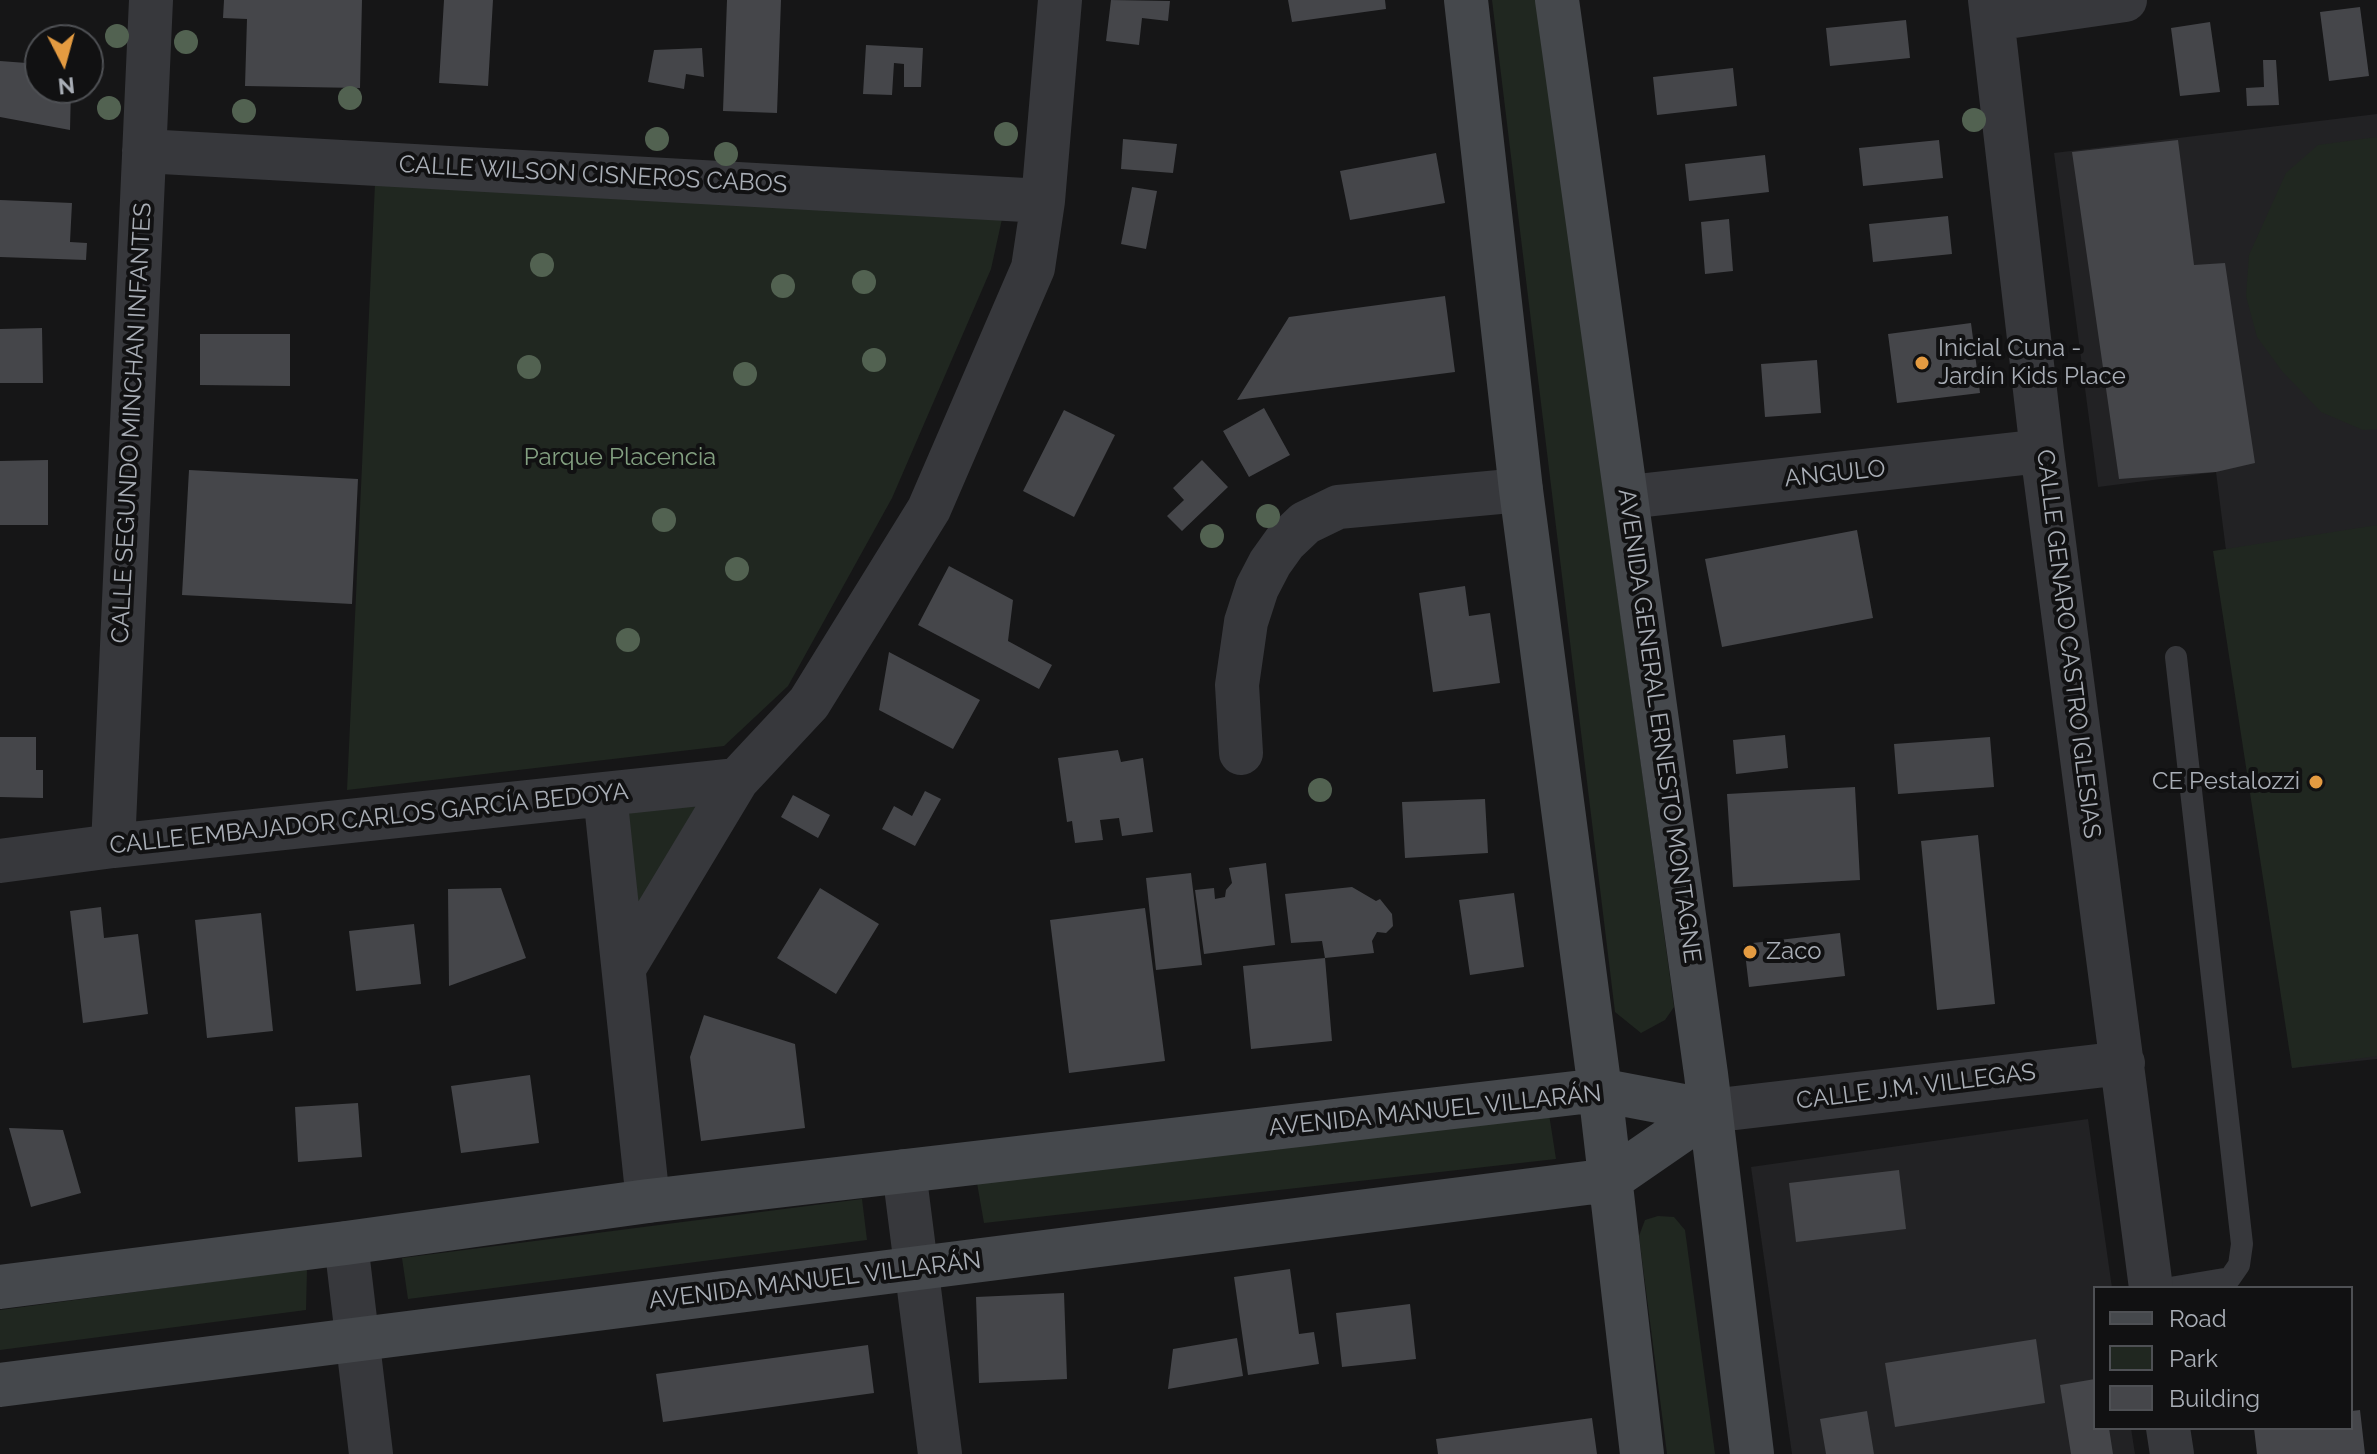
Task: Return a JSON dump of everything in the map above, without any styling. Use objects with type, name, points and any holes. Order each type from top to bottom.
[{"type":"main road","points":[[1466,0],[1521,490],[1600,1090],[1642,1454]]},
{"type":"main road","name":"AVENIDA GENERAL ERNESTO MONTAGNE","points":[[1557,0],[1628,497],[1710,1111],[1752,1454]]},
{"type":"main road","name":"AVENIDA MANUEL VILLARÁN","points":[[0,1287],[648,1201],[1600,1090],[1710,1111]]},
{"type":"main road","name":"AVENIDA MANUEL VILLARÁN","points":[[0,1385],[1610,1180],[1710,1111]]},
{"type":"street","name":"CALLE SEGUNDO MINCHAN INFANTES","points":[[113,846],[151,0]]},
{"type":"street","points":[[624,968],[737,780],[809,703],[929,509],[1033,268],[1043,201],[1060,0]]},
{"type":"street","points":[[1992,9],[2125,0]]},
{"type":"street","name":"CALLE GENARO CASTRO IGLESIAS","points":[[1992,9],[2042,451],[2151,1286]]},
{"type":"street","name":"CALLE WILSON CISNEROS CABOS","points":[[144,151],[1043,201]]},
{"type":"street","name":"ANGULO","points":[[1628,497],[2042,451]]},
{"type":"street","points":[[1241,753],[1237,685],[1246,622],[1257,588],[1270,563],[1285,542],[1305,523],[1338,507],[1521,490]]},
{"type":"street","name":"CALLE EMBAJADOR CARLOS GARCÍA BEDOYA","points":[[0,861],[113,846],[737,780]]},
{"type":"street","points":[[605,794],[648,1201]]},
{"type":"street","name":"CALLE J.M. VILLEGAS","points":[[1710,1111],[2123,1063]]},
{"type":"street","points":[[904,1171],[940,1454]]},
{"type":"street","points":[[346,1243],[360,1338],[360,1369],[371,1454]]},
{"type":"street","points":[[2168,1430],[2172,1454]]},
{"type":"lane","points":[[2176,657],[2242,1244],[2239,1265],[2230,1278],[2182,1286]]},
{"type":"shaded area","points":[[2377,114],[2377,1059],[2292,1068],[2216,472],[2098,487],[2054,153]]},
{"type":"shaded area","points":[[2088,1119],[2112,1286],[2093,1286],[2093,1430],[2131,1430],[2135,1454],[1792,1454],[1751,1167]]},
{"type":"green space","points":[[1492,0],[1537,0],[1674,1007],[1665,1020],[1641,1033],[1615,1012]]},
{"type":"green space","points":[[2377,137],[2377,429],[2363,430],[2321,412],[2282,371],[2257,337],[2246,296],[2249,255],[2286,173],[2318,145]]},
{"type":"green space","name":"Parque Placencia","points":[[375,184],[1002,219],[991,269],[892,498],[788,686],[724,746],[347,790]]},
{"type":"green space","name":"CE Pestalozzi","points":[[2377,525],[2377,1056],[2292,1068],[2213,551]]},
{"type":"green space","points":[[719,794],[640,928],[625,805]]},
{"type":"green space","points":[[1549,1114],[1556,1159],[984,1223],[977,1183]]},
{"type":"green space","points":[[862,1199],[867,1240],[408,1299],[402,1258]]},
{"type":"green space","points":[[1658,1216],[1674,1217],[1685,1230],[1715,1454],[1667,1454],[1639,1236],[1645,1220]]},
{"type":"green space","points":[[307,1269],[306,1310],[0,1350],[0,1310]]},
{"type":"building","points":[[224,0],[362,0],[360,88],[245,86],[247,19],[223,18]]},
{"type":"building","points":[[444,0],[493,0],[488,86],[439,83]]},
{"type":"building","points":[[727,0],[781,0],[777,113],[723,111]]},
{"type":"building","points":[[1111,0],[1170,1],[1168,21],[1142,18],[1139,45],[1106,41]]},
{"type":"building","points":[[1288,0],[1385,0],[1386,9],[1292,22]]},
{"type":"building","points":[[2360,7],[2369,76],[2329,81],[2320,12]]},
{"type":"building","points":[[1906,20],[1910,58],[1830,66],[1826,28]]},
{"type":"building","points":[[2210,22],[2220,92],[2180,96],[2171,28]]},
{"type":"building","points":[[866,45],[923,48],[921,87],[904,87],[904,64],[894,63],[892,95],[863,94]]},
{"type":"building","points":[[702,48],[704,77],[686,74],[684,89],[648,82],[654,50]]},
{"type":"building","points":[[2263,60],[2276,60],[2279,105],[2247,106],[2246,88],[2264,87]]},
{"type":"building","points":[[0,61],[24,63],[24,104],[71,104],[70,130],[0,117]]},
{"type":"building","points":[[1733,68],[1737,106],[1657,115],[1653,77]]},
{"type":"building","points":[[1123,139],[1177,144],[1173,173],[1121,169]]},
{"type":"building","points":[[1939,140],[1943,178],[1863,186],[1859,148]]},
{"type":"building","points":[[2178,140],[2194,265],[2225,263],[2255,463],[2216,472],[2119,479],[2072,152]]},
{"type":"building","points":[[1436,153],[1445,203],[1350,220],[1340,171]]},
{"type":"building","points":[[1765,155],[1769,192],[1689,201],[1685,164]]},
{"type":"building","points":[[1132,187],[1157,191],[1146,249],[1121,244]]},
{"type":"building","points":[[0,200],[72,203],[70,242],[87,243],[86,260],[0,257]]},
{"type":"building","points":[[1948,216],[1952,254],[1873,262],[1869,224]]},
{"type":"building","points":[[1729,219],[1733,271],[1705,274],[1701,222]]},
{"type":"building","points":[[1445,296],[1455,372],[1237,400],[1289,317]]},
{"type":"building","points":[[1971,323],[1980,393],[1897,403],[1888,334]]},
{"type":"building","points":[[42,328],[43,383],[0,383],[0,329]]},
{"type":"building","points":[[200,334],[290,334],[290,386],[200,385]]},
{"type":"building","points":[[1817,360],[1821,413],[1765,417],[1761,364]]},
{"type":"building","points":[[1264,408],[1290,455],[1249,477],[1223,431]]},
{"type":"building","points":[[1064,410],[1115,435],[1074,517],[1023,491]]},
{"type":"building","points":[[48,460],[48,525],[0,525],[0,461]]},
{"type":"building","points":[[1202,460],[1228,487],[1182,531],[1167,516],[1184,500],[1173,488]]},
{"type":"building","points":[[189,470],[358,479],[352,604],[182,595]]},
{"type":"building","points":[[1857,530],[1873,618],[1722,647],[1705,559]]},
{"type":"building","points":[[949,566],[1013,600],[1008,641],[1052,665],[1039,689],[918,625]]},
{"type":"building","points":[[1465,586],[1469,616],[1490,613],[1500,683],[1433,692],[1419,593]]},
{"type":"building","points":[[889,652],[980,700],[953,749],[879,710]]},
{"type":"building","points":[[1785,735],[1788,768],[1736,774],[1733,740]]},
{"type":"building","points":[[0,737],[36,737],[36,770],[43,770],[43,798],[0,797]]},
{"type":"building","points":[[1990,737],[1994,787],[1898,794],[1894,744]]},
{"type":"building","points":[[1118,750],[1121,762],[1143,758],[1153,832],[1122,836],[1119,818],[1100,820],[1103,840],[1075,843],[1072,821],[1067,822],[1058,758]]},
{"type":"building","points":[[1855,787],[1860,880],[1733,887],[1727,794]]},
{"type":"building","points":[[925,791],[941,799],[915,846],[882,829],[894,806],[912,816]]},
{"type":"building","points":[[793,795],[830,815],[818,838],[781,817]]},
{"type":"building","points":[[1485,799],[1488,853],[1405,858],[1402,802]]},
{"type":"building","points":[[1978,835],[1995,1004],[1937,1010],[1921,841]]},
{"type":"building","points":[[1266,863],[1275,945],[1204,954],[1195,890],[1214,888],[1215,899],[1225,897],[1232,883],[1229,868]]},
{"type":"building","points":[[1191,873],[1202,965],[1156,970],[1146,878]]},
{"type":"building","points":[[1352,887],[1376,901],[1380,899],[1392,914],[1393,926],[1386,933],[1377,932],[1372,941],[1374,953],[1325,958],[1322,941],[1291,943],[1285,894]]},
{"type":"building","points":[[501,888],[526,958],[449,986],[448,889]]},
{"type":"building","points":[[820,888],[879,924],[836,994],[777,958]]},
{"type":"building","points":[[1514,893],[1524,967],[1470,975],[1459,900]]},
{"type":"building","points":[[101,907],[104,938],[138,934],[148,1014],[83,1023],[70,911]]},
{"type":"building","points":[[1145,908],[1165,1061],[1069,1073],[1050,920]]},
{"type":"building","points":[[261,913],[273,1031],[207,1038],[195,920]]},
{"type":"building","points":[[414,924],[421,984],[356,991],[349,931]]},
{"type":"building","points":[[1840,933],[1845,976],[1749,987],[1744,944]]},
{"type":"building","points":[[1325,958],[1332,1041],[1251,1049],[1243,966]]},
{"type":"building","points":[[704,1015],[795,1044],[805,1128],[701,1141],[690,1057]]},
{"type":"building","points":[[530,1075],[539,1143],[461,1153],[451,1086]]},
{"type":"building","points":[[358,1103],[362,1157],[298,1162],[295,1107]]},
{"type":"building","points":[[9,1128],[63,1130],[81,1193],[31,1207]]},
{"type":"building","points":[[1899,1170],[1906,1229],[1796,1242],[1789,1183]]},
{"type":"building","points":[[1290,1269],[1299,1334],[1314,1332],[1319,1364],[1248,1375],[1234,1277]]},
{"type":"building","points":[[1064,1293],[1067,1379],[979,1383],[976,1297]]},
{"type":"building","points":[[1410,1304],[1416,1359],[1342,1367],[1336,1313]]},
{"type":"building","points":[[1237,1338],[1243,1376],[1168,1389],[1173,1349]]},
{"type":"building","points":[[2036,1339],[2045,1403],[1895,1427],[1885,1363]]},
{"type":"building","points":[[868,1345],[874,1393],[663,1422],[656,1374]]},
{"type":"building","points":[[2093,1379],[2093,1430],[2109,1430],[2113,1454],[2071,1454],[2060,1385]]},
{"type":"building","points":[[2360,1410],[2365,1454],[2257,1454],[2254,1430],[2353,1430],[2353,1411]]},
{"type":"building","points":[[1867,1411],[1874,1454],[1826,1454],[1820,1419]]},
{"type":"building","points":[[1592,1418],[1597,1454],[1438,1454],[1436,1439]]},
{"type":"place","name":"Inicial Cuna - Jardín Kids Place","points":[[1922,363]]},
{"type":"place","name":"CE Pestalozzi","points":[[2316,782]]},
{"type":"place","name":"Zaco","points":[[1750,952]]}]
